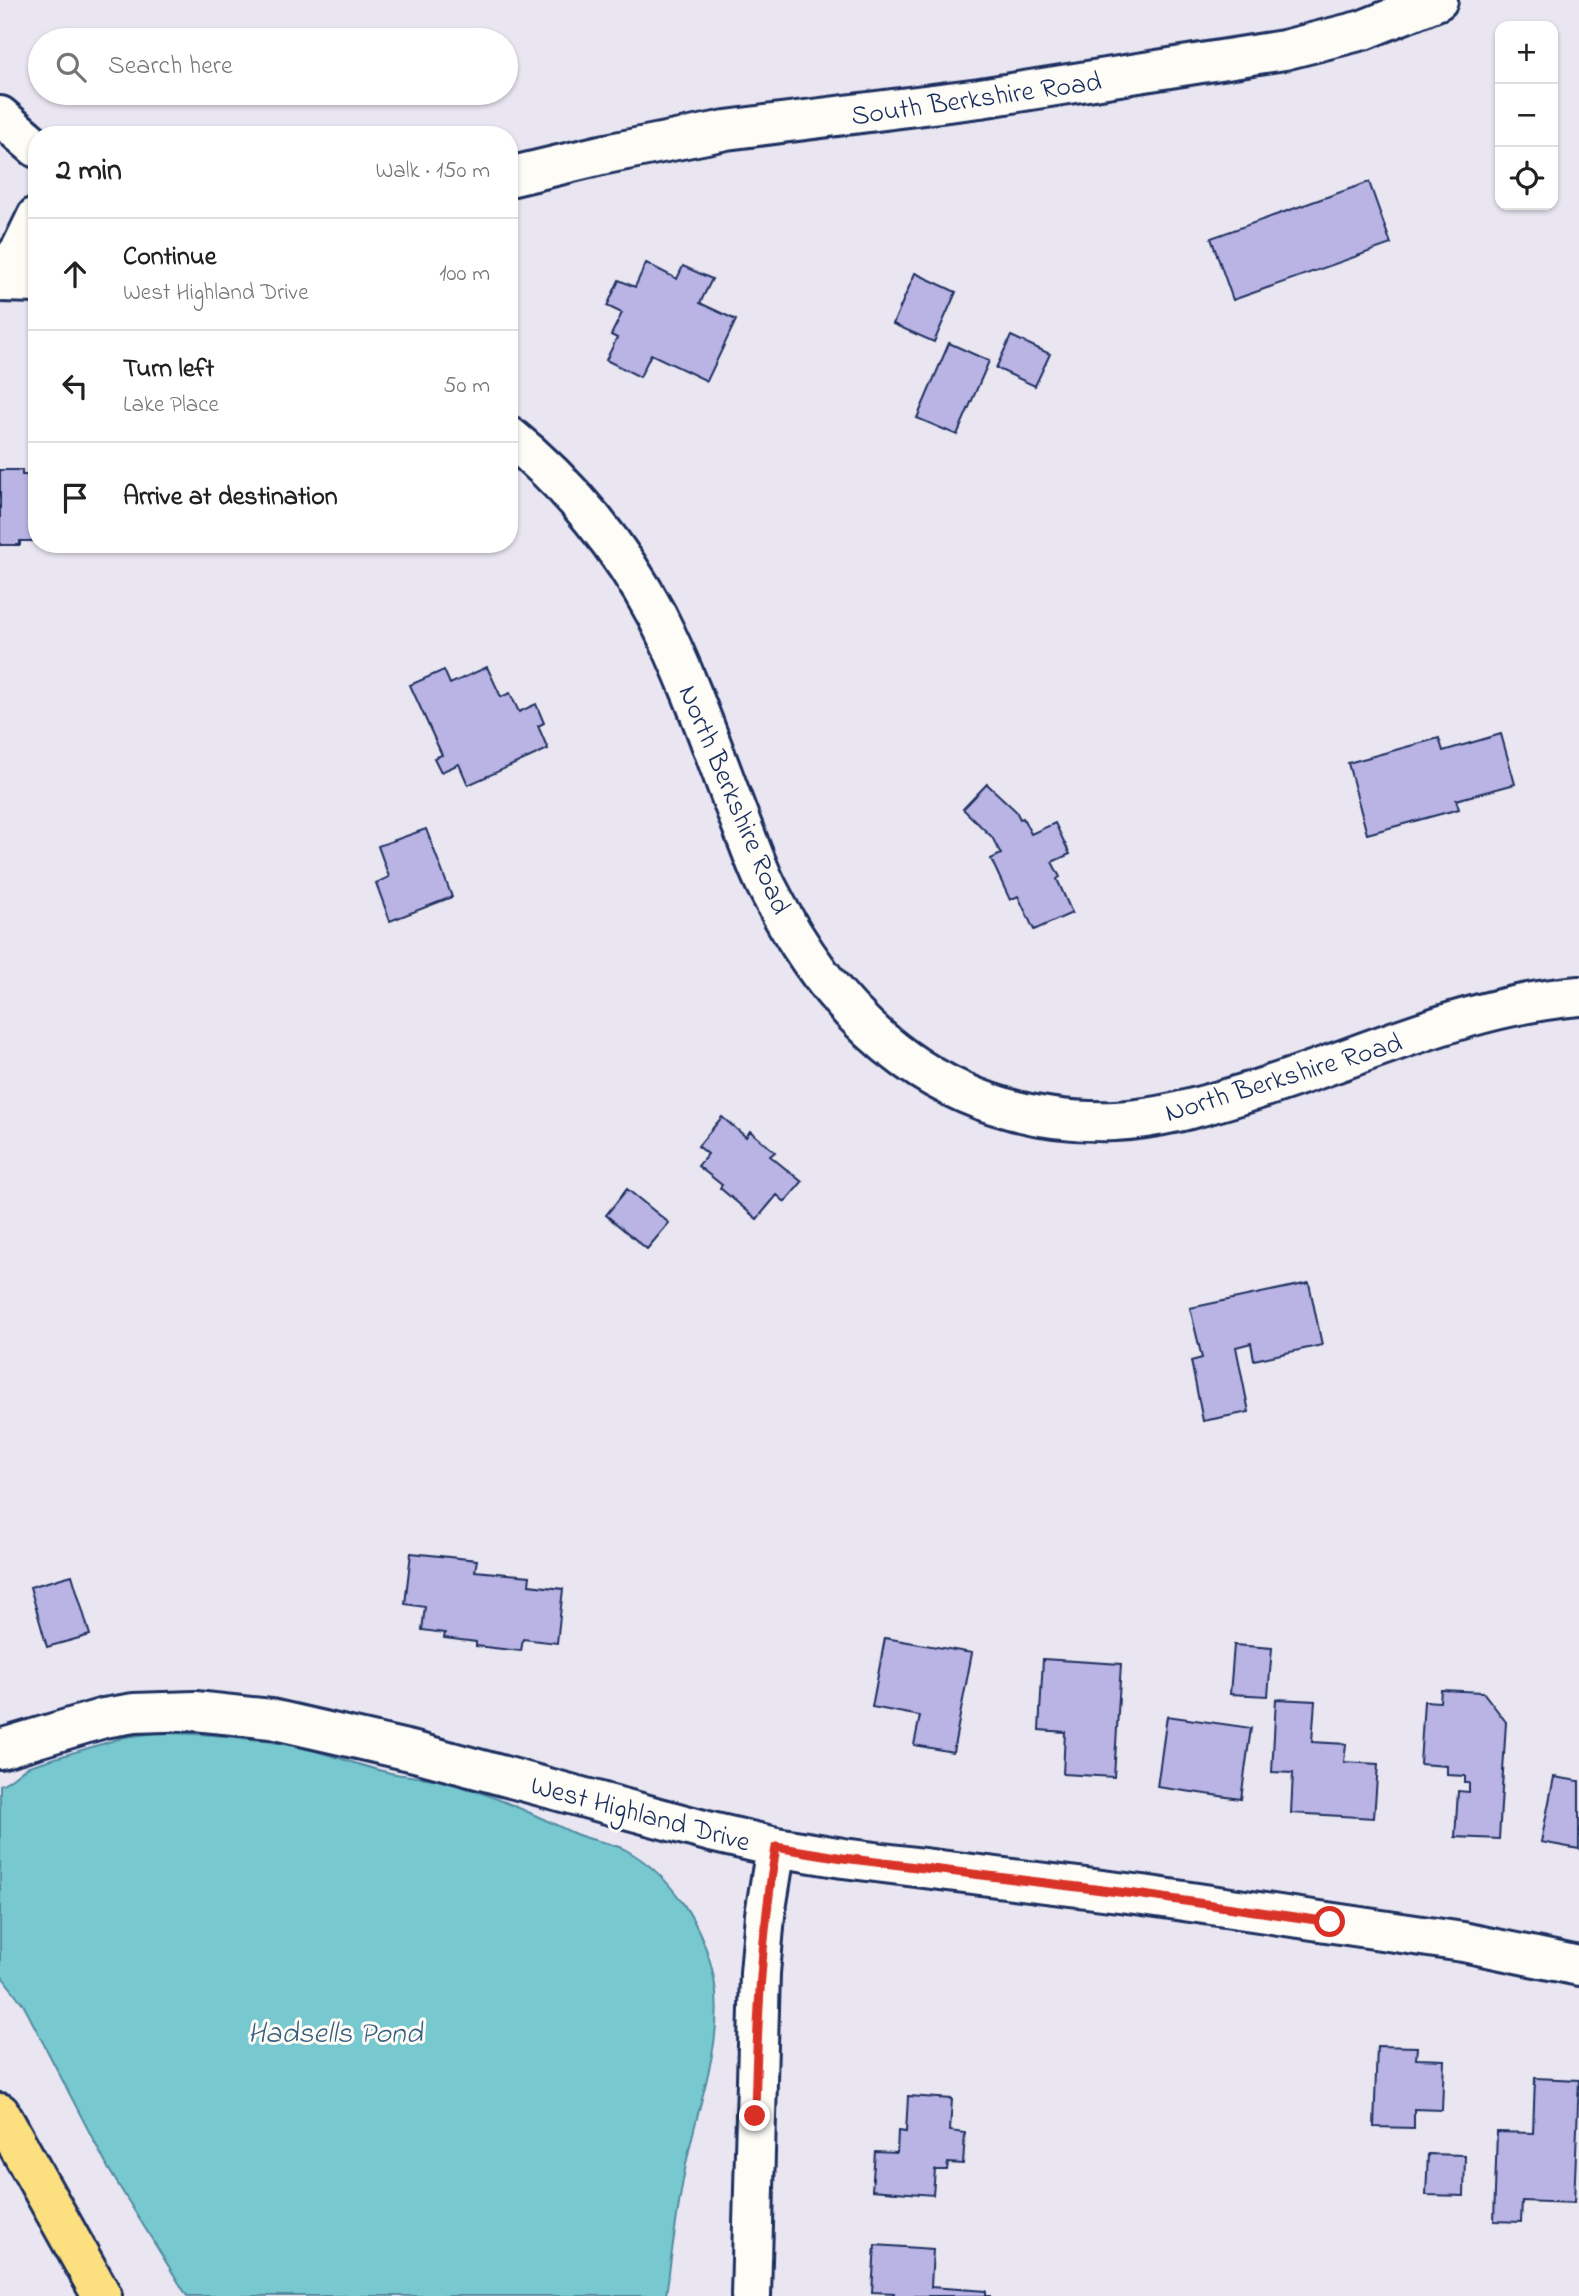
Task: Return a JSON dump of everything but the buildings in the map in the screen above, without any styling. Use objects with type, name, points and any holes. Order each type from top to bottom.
[{"type":"main road","points":[[0,2113],[102,2296]]},
{"type":"street","name":"South Berkshire Road","points":[[518,175],[726,130],[980,99],[1284,50],[1363,30],[1438,0]]},
{"type":"street","points":[[0,116],[28,140]]},
{"type":"street","points":[[28,234],[0,280],[28,282]]},
{"type":"street","name":"North Berkshire Road","points":[[518,444],[580,505],[616,551],[650,604],[687,683],[766,885],[816,969],[836,996],[879,1039],[904,1059],[961,1093],[1032,1115],[1070,1120],[1120,1121],[1166,1115],[1275,1085],[1487,1011],[1579,996]]},
{"type":"street","name":"West Highland Drive","points":[[0,1749],[104,1718],[165,1711],[225,1713],[271,1719],[325,1730],[776,1847],[843,1858],[1143,1895],[1497,1947],[1579,1966]]},
{"type":"street","points":[[751,2296],[760,1973],[765,1915],[776,1847]]},
{"type":"water","name":"Hadsells Pond","points":[[157,1733],[217,1735],[276,1743],[315,1751],[386,1772],[437,1780],[476,1791],[578,1835],[626,1850],[643,1861],[672,1888],[703,1940],[717,2000],[714,2045],[681,2190],[666,2296],[187,2296],[108,2168],[23,2004],[0,1974],[0,1785],[29,1766],[125,1737]]},
{"type":"route","points":[[755,2116],[760,1973],[765,1915],[776,1847],[1330,1922]]}]
